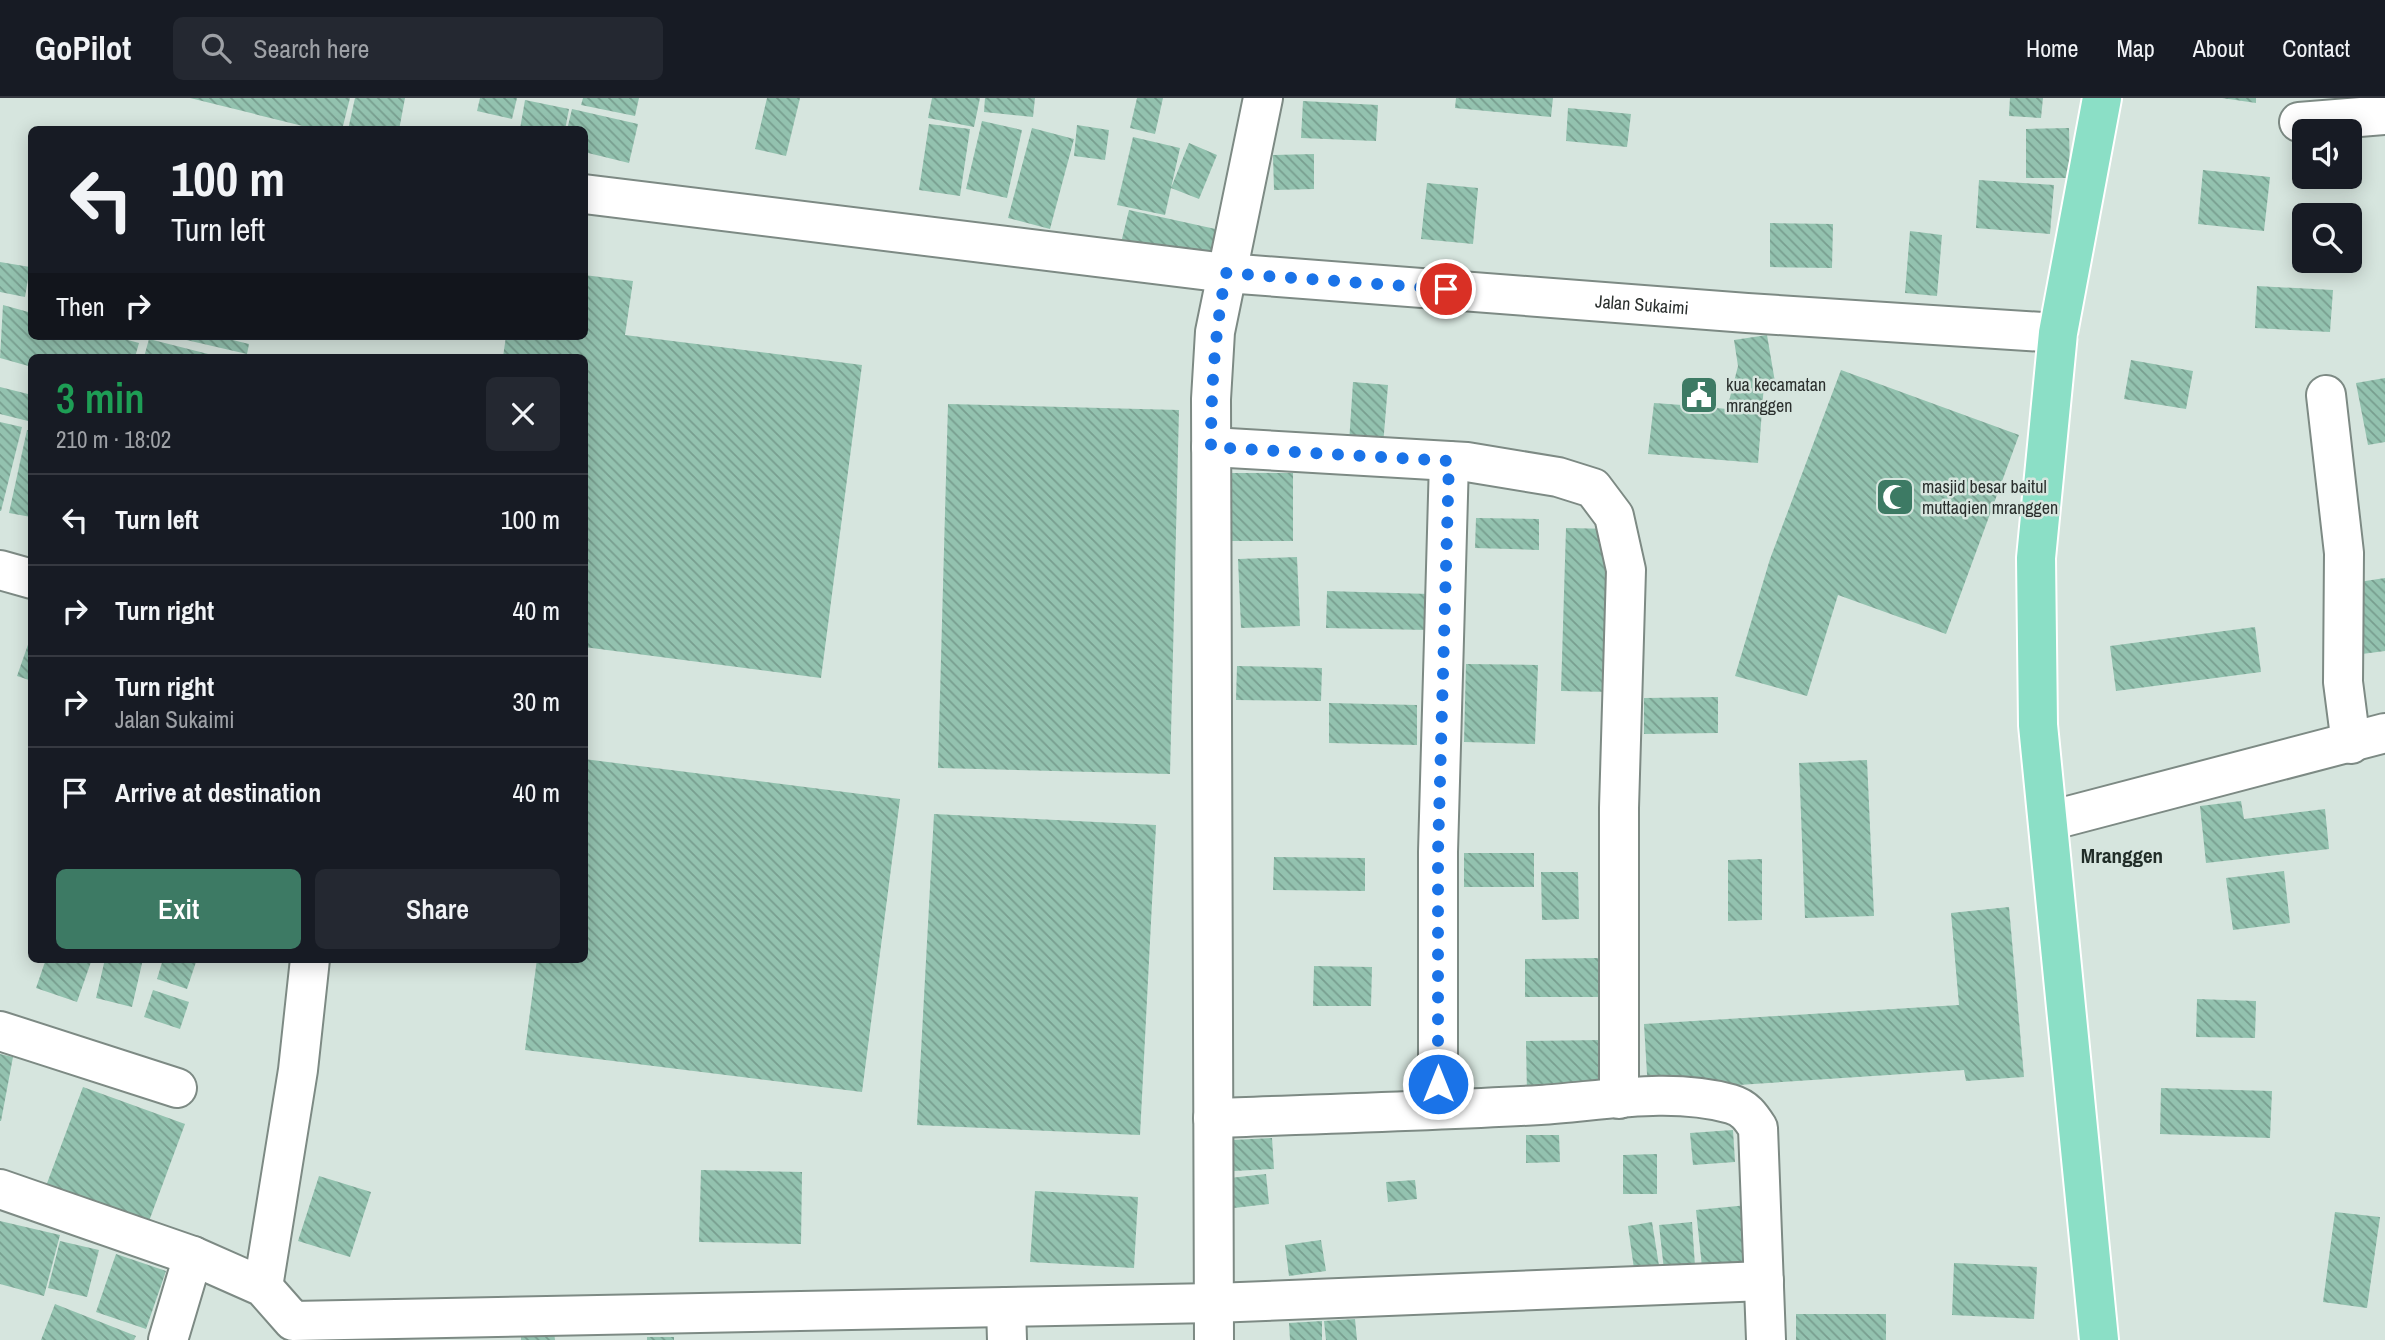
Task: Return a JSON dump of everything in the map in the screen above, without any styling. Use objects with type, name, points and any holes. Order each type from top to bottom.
[{"type":"main road","points":[[2102,98],[2058,333],[2036,558],[2038,725],[2102,1340]]},
{"type":"street","points":[[1214,1340],[1211,447],[1215,332],[1263,98]]},
{"type":"street","points":[[2336,119],[2385,115]]},
{"type":"street","name":"Jalan Sukaimi","points":[[588,194],[1226,273],[1747,313],[2058,333]]},
{"type":"street","points":[[2049,821],[2368,739],[2343,682],[2344,553],[2326,395]]},
{"type":"street","points":[[1211,447],[1449,461],[1558,477],[1593,488],[1614,516],[1626,570],[1619,808],[1619,1099]]},
{"type":"street","points":[[1438,1109],[1438,852],[1449,461]]},
{"type":"street","points":[[0,570],[28,578]]},
{"type":"street","points":[[263,1287],[298,1070],[310,963]]},
{"type":"street","points":[[0,1031],[177,1088]]},
{"type":"street","points":[[1213,1118],[1659,1096],[1706,1099],[1734,1105],[1748,1113],[1758,1128],[1766,1340]]},
{"type":"street","points":[[0,1189],[193,1256],[263,1287],[292,1331],[1007,1323],[1214,1303],[1764,1281]]},
{"type":"street","points":[[168,1340],[193,1256]]},
{"type":"building","points":[[190,98],[350,98],[343,126],[303,126]]},
{"type":"building","points":[[355,98],[405,98],[400,126],[349,126]]},
{"type":"building","points":[[480,98],[517,98],[512,119],[477,111]]},
{"type":"building","points":[[583,98],[639,98],[635,116],[581,105]]},
{"type":"building","points":[[767,98],[800,98],[786,156],[755,149]]},
{"type":"building","points":[[932,98],[980,98],[974,127],[928,118]]},
{"type":"building","points":[[985,98],[1035,98],[1033,117],[984,112]]},
{"type":"building","points":[[1137,98],[1163,98],[1155,134],[1130,128]]},
{"type":"building","points":[[1456,98],[1553,98],[1551,117],[1455,108]]},
{"type":"building","points":[[2010,98],[2043,98],[2041,118],[2009,116]]},
{"type":"building","points":[[2222,98],[2256,98],[2256,103]]},
{"type":"building","points":[[525,100],[569,109],[566,126],[521,126]]},
{"type":"building","points":[[1303,101],[1378,105],[1376,141],[1301,138]]},
{"type":"building","points":[[1568,108],[1631,114],[1627,147],[1566,141]]},
{"type":"building","points":[[572,109],[638,124],[629,163],[588,153],[588,126],[568,126]]},
{"type":"building","points":[[982,121],[1022,130],[1007,198],[966,189]]},
{"type":"building","points":[[929,124],[970,129],[960,196],[919,190]]},
{"type":"building","points":[[1077,125],[1109,130],[1105,160],[1074,156]]},
{"type":"building","points":[[1032,128],[1074,139],[1050,229],[1008,218]]},
{"type":"building","points":[[2069,128],[2070,178],[2026,178],[2026,129]]},
{"type":"building","points":[[1133,137],[1180,148],[1165,215],[1117,205]]},
{"type":"building","points":[[1189,143],[1217,155],[1199,199],[1171,188]]},
{"type":"building","points":[[1314,154],[1314,189],[1274,190],[1273,155]]},
{"type":"building","points":[[2203,170],[2270,177],[2264,231],[2198,224]]},
{"type":"building","points":[[1979,180],[2054,185],[2050,234],[1976,228]]},
{"type":"building","points":[[1427,183],[1478,188],[1473,244],[1421,239]]},
{"type":"building","points":[[1129,210],[1220,230],[1213,266],[1120,247]]},
{"type":"building","points":[[1770,223],[1833,224],[1832,268],[1770,267]]},
{"type":"building","points":[[1910,231],[1942,235],[1937,296],[1905,293]]},
{"type":"building","points":[[0,262],[28,267],[25,297],[0,292]]},
{"type":"building","points":[[588,275],[633,281],[625,335],[862,365],[821,678],[588,648],[588,354],[503,354],[505,340],[588,340]]},
{"type":"building","points":[[2257,286],[2333,290],[2330,332],[2255,328]]},
{"type":"building","points":[[3,305],[28,312],[28,340],[128,340],[139,343],[136,354],[28,354],[28,366],[0,358]]},
{"type":"building","name":"kua kecamatan mranggen","points":[[1767,335],[1775,382],[1764,384],[1758,463],[1648,454],[1654,403],[1682,405],[1681,388],[1716,386],[1717,408],[1727,409],[1738,366],[1734,340]]},
{"type":"building","points":[[149,340],[153,340],[208,354],[145,354]]},
{"type":"building","points":[[186,340],[232,340],[249,344],[247,354]]},
{"type":"building","points":[[2131,360],[2193,371],[2186,409],[2124,399]]},
{"type":"building","name":"masjid besar baitul muttaqien mranggen","points":[[1841,370],[2019,435],[1946,634],[1838,595],[1807,696],[1735,676],[1770,559]]},
{"type":"building","points":[[2385,378],[2385,442],[2368,445],[2356,383]]},
{"type":"building","points":[[1353,382],[1388,385],[1383,445],[1349,443]]},
{"type":"building","points":[[0,387],[28,394],[28,421],[0,414]]},
{"type":"building","points":[[948,404],[1179,410],[1170,774],[938,768]]},
{"type":"building","points":[[0,422],[22,427],[1,511],[0,511]]},
{"type":"building","points":[[27,430],[28,430],[28,516],[9,513]]},
{"type":"building","points":[[1229,473],[1293,473],[1293,541],[1229,541]]},
{"type":"building","points":[[1476,518],[1539,519],[1539,550],[1475,548]]},
{"type":"building","points":[[1566,528],[1614,529],[1610,692],[1561,691]]},
{"type":"building","points":[[1297,557],[1300,626],[1241,628],[1238,559]]},
{"type":"building","points":[[2385,578],[2385,651],[2362,654],[2352,583]]},
{"type":"building","points":[[1327,591],[1430,594],[1428,630],[1326,628]]},
{"type":"building","points":[[2255,627],[2261,672],[2116,691],[2110,646]]},
{"type":"building","points":[[28,645],[28,680],[17,676]]},
{"type":"building","points":[[1466,664],[1538,665],[1535,744],[1464,742]]},
{"type":"building","points":[[1237,666],[1322,668],[1321,701],[1236,700]]},
{"type":"building","points":[[1718,697],[1718,733],[1644,734],[1644,698]]},
{"type":"building","points":[[1329,703],[1417,705],[1417,745],[1329,743]]},
{"type":"building","points":[[588,760],[900,799],[862,1092],[525,1050],[536,963],[588,963]]},
{"type":"building","points":[[1867,760],[1874,916],[1805,918],[1799,763]]},
{"type":"building","points":[[2241,801],[2244,819],[2325,809],[2329,849],[2206,863],[2200,806]]},
{"type":"building","points":[[934,814],[1156,825],[1140,1135],[917,1125]]},
{"type":"building","points":[[1464,853],[1534,853],[1534,887],[1464,887]]},
{"type":"building","points":[[1274,857],[1365,858],[1365,891],[1273,890]]},
{"type":"building","points":[[1762,859],[1762,920],[1728,921],[1728,860]]},
{"type":"building","points":[[2284,871],[2290,923],[2233,930],[2226,878]]},
{"type":"building","points":[[1541,872],[1578,872],[1579,919],[1542,920]]},
{"type":"building","points":[[2009,907],[2024,1077],[1966,1081],[1964,1070],[1648,1091],[1644,1024],[1959,1005],[1951,913]]},
{"type":"building","points":[[1599,958],[1599,997],[1525,997],[1525,959]]},
{"type":"building","points":[[45,963],[91,963],[77,1002],[36,988]]},
{"type":"building","points":[[104,963],[142,963],[132,1007],[96,998]]},
{"type":"building","points":[[162,963],[196,963],[187,989],[157,979]]},
{"type":"building","points":[[1314,966],[1372,967],[1371,1006],[1313,1006]]},
{"type":"building","points":[[153,990],[189,1002],[180,1029],[144,1017]]},
{"type":"building","points":[[2197,999],[2256,1001],[2255,1038],[2196,1037]]},
{"type":"building","points":[[1604,1040],[1604,1096],[1527,1096],[1526,1041]]},
{"type":"building","points":[[0,1054],[13,1057],[1,1121],[0,1121]]},
{"type":"building","points":[[83,1087],[185,1124],[145,1232],[43,1194]]},
{"type":"building","points":[[2161,1088],[2272,1091],[2270,1138],[2160,1134]]},
{"type":"building","points":[[1733,1130],[1735,1162],[1693,1165],[1690,1133]]},
{"type":"building","points":[[1526,1135],[1559,1135],[1560,1162],[1526,1163]]},
{"type":"building","points":[[1272,1138],[1274,1169],[1234,1171],[1233,1140]]},
{"type":"building","points":[[1657,1154],[1657,1194],[1623,1194],[1623,1155]]},
{"type":"building","points":[[701,1170],[802,1172],[801,1244],[699,1242]]},
{"type":"building","points":[[1266,1174],[1269,1204],[1225,1209],[1221,1179]]},
{"type":"building","points":[[319,1176],[371,1192],[350,1257],[298,1241]]},
{"type":"building","points":[[1415,1180],[1417,1199],[1388,1202],[1386,1182]]},
{"type":"building","points":[[1035,1191],[1138,1197],[1134,1268],[1030,1262]]},
{"type":"building","points":[[1748,1205],[1753,1262],[1702,1267],[1696,1210]]},
{"type":"building","points":[[2335,1212],[2380,1217],[2367,1308],[2323,1302]]},
{"type":"building","points":[[0,1221],[60,1235],[44,1296],[0,1284]]},
{"type":"building","points":[[1652,1222],[1660,1272],[1635,1276],[1628,1226]]},
{"type":"building","points":[[1692,1222],[1695,1266],[1664,1270],[1659,1225]]},
{"type":"building","points":[[1321,1240],[1326,1271],[1289,1276],[1285,1245]]},
{"type":"building","points":[[60,1241],[99,1250],[87,1297],[48,1288]]},
{"type":"building","points":[[116,1254],[166,1271],[146,1329],[96,1312]]},
{"type":"building","points":[[1954,1263],[2037,1267],[2034,1319],[1952,1315]]},
{"type":"building","points":[[55,1304],[136,1336],[134,1340],[41,1340]]},
{"type":"building","points":[[1796,1314],[1886,1314],[1886,1340],[1796,1340]]},
{"type":"building","points":[[1355,1319],[1357,1340],[1326,1340],[1324,1321]]},
{"type":"building","points":[[1322,1321],[1322,1340],[1290,1340],[1289,1323]]},
{"type":"building","points":[[554,1332],[555,1340],[521,1340],[521,1333]]},
{"type":"building","points":[[647,1337],[674,1337],[674,1340],[647,1340]]},
{"type":"place","name":"kua kecamatan mranggen","points":[[1699,395]]},
{"type":"place","name":"masjid besar baitul muttaqien mranggen","points":[[1895,497]]},
{"type":"district","name":"Mranggen","points":[[2122,856]]},
{"type":"route","points":[[1438,1084],[1438,852],[1449,461],[1211,447],[1211,399],[1215,332],[1226,273],[1446,289]]}]
